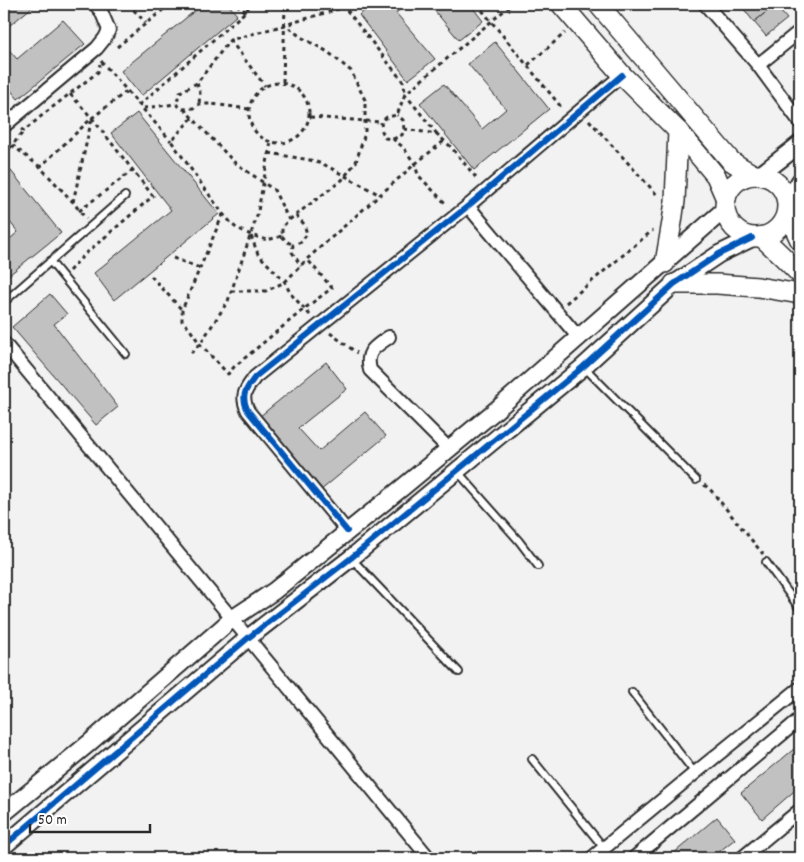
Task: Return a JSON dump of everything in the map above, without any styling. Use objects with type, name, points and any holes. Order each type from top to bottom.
[{"type":"main road","points":[[561,4],[622,75],[678,131],[716,176],[725,204],[727,220],[733,228],[742,234],[757,237],[771,234],[784,221],[787,208]]},
{"type":"main road","points":[[598,4],[731,161],[757,175],[770,178],[779,185],[784,193],[787,208],[800,240]]},
{"type":"main road","points":[[665,263],[674,213],[678,131]]},
{"type":"main road","points":[[725,204],[729,190],[736,182],[744,177],[757,175]]},
{"type":"main road","points":[[757,237],[782,256],[800,274]]},
{"type":"main road","points":[[674,284],[717,284],[800,294]]},
{"type":"street","points":[[6,119],[97,48],[105,38],[109,30],[101,11],[95,4]]},
{"type":"street","points":[[705,4],[758,65],[800,122]]},
{"type":"street","points":[[758,65],[800,31]]},
{"type":"street","points":[[347,531],[248,411],[244,396],[246,390],[255,377],[468,206],[622,75]]},
{"type":"street","points":[[757,175],[800,144]]},
{"type":"street","points":[[787,208],[800,181]]},
{"type":"street","points":[[4,813],[88,744],[232,619],[274,591],[449,449],[665,263],[725,204]]},
{"type":"street","points":[[468,206],[579,338]]},
{"type":"street","points":[[4,846],[248,638],[351,558],[583,367],[674,284],[718,254],[757,237]]},
{"type":"street","points":[[389,337],[373,348],[368,361],[370,370],[449,449]]},
{"type":"street","points":[[4,343],[428,858]]},
{"type":"street","points":[[592,858],[800,688]]},
{"type":"street","points":[[634,858],[800,719]]},
{"type":"street","points":[[742,858],[800,810]]},
{"type":"lane","points":[[4,302],[125,196]]},
{"type":"lane","points":[[50,261],[126,354]]},
{"type":"lane","points":[[583,367],[696,480]]},
{"type":"lane","points":[[457,471],[519,541],[538,566]]},
{"type":"lane","points":[[351,558],[459,672]]},
{"type":"lane","points":[[766,562],[800,609]]},
{"type":"lane","points":[[632,692],[695,773]]},
{"type":"lane","points":[[532,759],[604,848]]},
{"type":"path","points":[[128,4],[146,24]]},
{"type":"path","points":[[116,48],[170,4]]},
{"type":"path","points":[[237,4],[245,12]]},
{"type":"path","points":[[139,105],[245,12],[251,4]]},
{"type":"path","points":[[283,82],[285,4]]},
{"type":"path","points":[[477,4],[528,66],[674,213],[556,311]]},
{"type":"path","points":[[397,115],[406,94],[512,4]]},
{"type":"path","points":[[176,104],[180,92],[197,83],[230,40],[285,25],[345,5],[404,83],[406,94],[486,190]]},
{"type":"path","points":[[528,66],[577,22]]},
{"type":"path","points":[[285,25],[301,37],[328,52],[351,71],[365,100],[366,133],[356,162],[342,180],[282,227],[282,236],[293,245]]},
{"type":"path","points":[[230,40],[265,86]]},
{"type":"path","points":[[4,155],[24,131],[98,72],[101,61],[171,142],[234,227],[267,240],[282,236]]},
{"type":"path","points":[[283,82],[293,85],[300,90],[306,98],[310,117],[307,126],[294,140],[285,143],[275,143],[266,140],[253,128],[249,109],[257,92],[265,86],[283,82]]},
{"type":"path","points":[[197,83],[200,93],[199,104]]},
{"type":"path","points":[[40,166],[92,118],[128,92]]},
{"type":"path","points":[[63,276],[84,255],[153,196],[92,118],[70,94]]},
{"type":"path","points":[[143,108],[176,104],[183,109],[234,162],[274,190],[289,220]]},
{"type":"path","points":[[183,109],[194,108],[199,104],[212,104],[249,109]]},
{"type":"path","points":[[310,117],[380,122],[387,117],[397,115],[404,120],[402,135],[393,139],[385,138],[380,122]]},
{"type":"path","points":[[73,202],[92,118]]},
{"type":"path","points":[[171,142],[192,118]]},
{"type":"path","points":[[6,119],[24,131]]},
{"type":"path","points":[[404,129],[438,134]]},
{"type":"path","points":[[393,139],[403,147],[415,164],[418,175],[456,215]]},
{"type":"path","points":[[231,291],[266,291],[285,282],[307,258],[444,141]]},
{"type":"path","points":[[191,353],[200,344],[228,301],[257,216],[271,142]]},
{"type":"path","points":[[12,145],[40,166],[91,225]]},
{"type":"path","points":[[269,153],[310,160],[325,165],[380,195]]},
{"type":"path","points":[[79,211],[133,170]]},
{"type":"path","points":[[223,214],[182,310],[182,321],[228,374],[304,309],[332,288],[307,258]]},
{"type":"path","points":[[293,245],[301,242],[307,234],[304,224],[296,216]]},
{"type":"path","points":[[251,234],[258,254],[285,282],[290,293],[304,309],[319,325],[368,361]]},
{"type":"path","points":[[293,245],[292,252],[301,266]]},
{"type":"path","points":[[173,258],[200,268]]},
{"type":"path","points":[[151,276],[182,310]]},
{"type":"path","points":[[696,480],[709,488],[762,551],[766,562]]},
{"type":"building","points":[[4,4],[36,4],[4,30]]},
{"type":"building","points":[[203,4],[228,4],[237,15],[141,96],[121,71]]},
{"type":"building","points":[[373,4],[407,4],[396,13],[435,59],[408,80],[359,15]]},
{"type":"building","points":[[429,4],[470,4],[483,21],[459,40]]},
{"type":"building","points":[[746,4],[775,5],[754,22],[742,7]]},
{"type":"building","points":[[775,5],[787,19],[766,36],[754,22]]},
{"type":"building","points":[[63,20],[85,44],[18,99],[4,82],[4,44],[17,59]]},
{"type":"building","points":[[495,42],[549,109],[474,170],[420,103],[444,84],[482,129],[506,109],[468,64]]},
{"type":"building","points":[[137,113],[219,214],[114,300],[94,273],[171,210],[111,133]]},
{"type":"building","points":[[7,166],[61,233],[4,279],[4,244],[18,232],[4,215],[4,169]]},
{"type":"building","points":[[50,294],[67,314],[54,324],[118,407],[96,425],[12,327]]},
{"type":"building","points":[[326,362],[347,389],[298,428],[319,451],[365,412],[386,436],[320,491],[259,417]]},
{"type":"building","points":[[800,744],[800,786],[762,819],[741,793]]},
{"type":"building","points":[[717,817],[735,839],[711,858],[668,858]]},
{"type":"cycle path","points":[[347,531],[248,411],[244,401],[245,392],[255,377],[468,206],[622,75]]},
{"type":"cycle path","points":[[4,846],[248,638],[351,558],[583,367],[674,284],[719,254],[752,238]]}]
